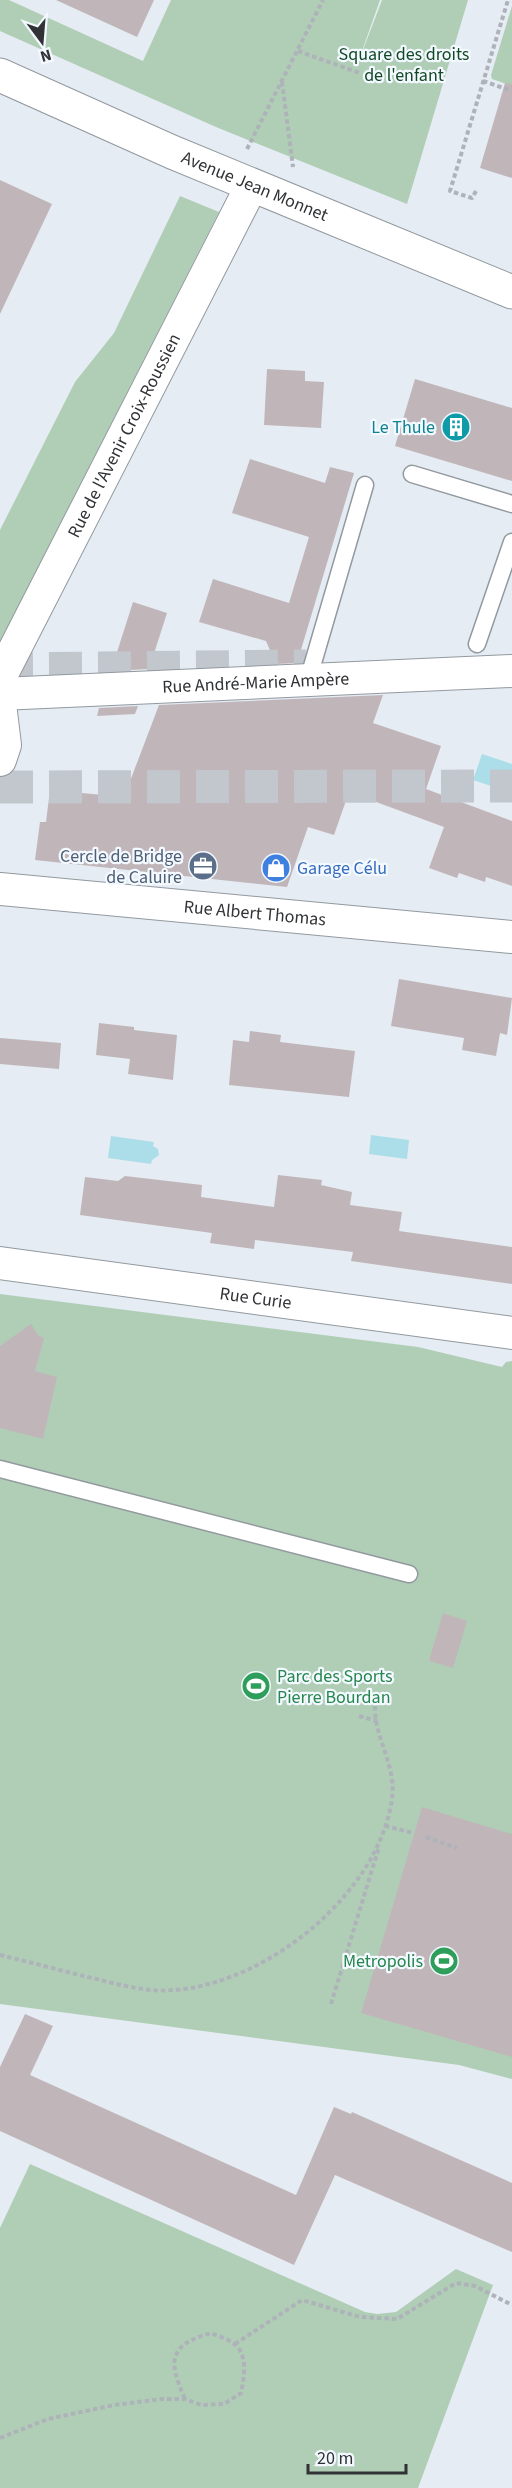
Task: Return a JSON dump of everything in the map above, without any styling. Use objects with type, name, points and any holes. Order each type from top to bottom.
[{"type":"street","name":"Avenue Jean Monnet","points":[[0,75],[248,170],[512,292]]},
{"type":"street","name":"Rue de l'Avenir Croix-Roussien","points":[[0,686],[3,672],[248,170]]},
{"type":"street","name":"Rue André-Marie Ampère","points":[[0,694],[512,670]]},
{"type":"street","points":[[0,704],[5,745],[0,760]]},
{"type":"street","name":"Rue Albert Thomas","points":[[0,889],[512,937]]},
{"type":"street","name":"Rue Curie","points":[[0,1263],[512,1333]]},
{"type":"lane","points":[[412,474],[512,504]]},
{"type":"lane","points":[[308,680],[365,485]]},
{"type":"lane","points":[[477,644],[512,542]]},
{"type":"lane","points":[[0,1469],[409,1574]]},
{"type":"path","points":[[248,170],[282,81],[323,0]]},
{"type":"path","points":[[476,191],[472,198],[450,191],[508,0]]},
{"type":"path","points":[[298,51],[360,74]]},
{"type":"path","points":[[282,81],[294,162],[292,174]]},
{"type":"path","points":[[483,81],[512,91]]},
{"type":"path","points":[[331,2004],[386,1824],[393,1784],[375,1706]]},
{"type":"path","points":[[359,1716],[377,1721]]},
{"type":"path","points":[[386,1824],[414,1833]]},
{"type":"path","points":[[0,1955],[150,1990],[196,1986],[223,1979],[264,1962],[304,1935],[350,1888],[366,1867],[386,1824]]},
{"type":"path","points":[[426,1837],[457,1848]]},
{"type":"path","points":[[235,2344],[302,2300],[360,2317],[397,2319],[456,2283],[475,2286],[512,2305]]},
{"type":"path","points":[[0,2438],[48,2419],[114,2405],[162,2399],[185,2399],[201,2405],[224,2404],[241,2393],[245,2376],[244,2362],[235,2344],[211,2333],[189,2339],[178,2349],[174,2368],[185,2399]]},
{"type":"green space","name":"Square des droits de l'enfant","points":[[0,0],[9,0],[143,61],[171,0],[380,0],[355,71],[382,0],[468,0],[407,204],[216,127],[0,31]]},
{"type":"green space","points":[[512,6],[512,86],[492,79],[491,75]]},
{"type":"green space","points":[[180,196],[219,212],[0,642],[0,530],[75,382],[114,333]]},
{"type":"green space","name":"Parc des Sports Pierre Bourdan","points":[[0,1294],[418,1347],[502,1367],[506,1362],[512,1361],[512,2079],[459,2065],[0,2004]]},
{"type":"green space","points":[[30,2164],[365,2312],[377,2314],[396,2312],[456,2269],[493,2285],[418,2488],[0,2488],[0,2228]]},
{"type":"water","points":[[482,754],[512,764],[512,793],[473,780]]},
{"type":"water","points":[[371,1135],[409,1140],[407,1159],[369,1154]]},
{"type":"water","points":[[111,1136],[154,1142],[153,1146],[158,1149],[159,1155],[152,1160],[151,1164],[108,1158]]},
{"type":"building","points":[[56,0],[154,0],[137,37]]},
{"type":"building","points":[[505,83],[512,84],[512,178],[480,168]]},
{"type":"building","points":[[0,180],[52,204],[0,314]]},
{"type":"building","points":[[267,369],[305,371],[305,381],[324,382],[321,428],[264,425]]},
{"type":"building","name":"Le Thule","points":[[415,379],[512,408],[512,481],[395,446]]},
{"type":"building","points":[[250,459],[325,483],[330,467],[354,473],[297,663],[276,664],[266,641],[199,622],[213,579],[289,603],[309,537],[232,513]]},
{"type":"building","points":[[133,602],[167,613],[149,669],[111,671]]},
{"type":"building","points":[[383,695],[373,723],[441,746],[426,789],[512,821],[512,886],[486,877],[485,882],[459,873],[457,878],[429,868],[444,827],[349,792],[334,835],[308,827],[287,887],[35,860],[40,822],[46,822],[50,790],[124,797],[159,705]]},
{"type":"building","points":[[138,706],[135,714],[97,716],[99,708]]},
{"type":"building","points":[[399,979],[512,998],[507,1035],[500,1033],[496,1056],[462,1050],[464,1038],[391,1026]]},
{"type":"building","points":[[99,1023],[177,1035],[173,1080],[128,1074],[130,1059],[96,1055]]},
{"type":"building","points":[[250,1031],[281,1035],[280,1042],[355,1051],[349,1097],[229,1085],[233,1040],[249,1042]]},
{"type":"building","points":[[0,1038],[61,1043],[59,1069],[0,1064]]},
{"type":"building","points":[[278,1175],[322,1180],[321,1185],[352,1192],[350,1205],[402,1212],[399,1231],[512,1247],[512,1284],[351,1261],[353,1252],[255,1240],[254,1249],[210,1243],[212,1233],[80,1215],[85,1177],[118,1181],[125,1176],[202,1185],[201,1197],[274,1207]]},
{"type":"building","points":[[31,1324],[38,1335],[44,1338],[35,1371],[57,1377],[43,1439],[0,1428],[0,1346]]},
{"type":"building","points":[[443,1613],[467,1621],[453,1668],[429,1661]]},
{"type":"building","name":"Metropolis","points":[[422,1807],[512,1834],[512,2057],[361,2013]]},
{"type":"building","points":[[25,2014],[53,2026],[30,2075],[296,2195],[334,2107],[351,2114],[352,2112],[512,2183],[512,2252],[335,2175],[294,2265],[0,2131],[0,2067]]},
{"type":"tunnel","points":[[0,669],[306,666]]},
{"type":"tunnel","points":[[0,787],[512,786]]},
{"type":"place","name":"Le Thule","points":[[456,427]]},
{"type":"place","name":"Cercle de Bridge de Caluire","points":[[203,866]]},
{"type":"place","name":"Garage Célu","points":[[276,868]]},
{"type":"place","name":"Parc des Sports Pierre Bourdan","points":[[256,1686]]},
{"type":"place","name":"Metropolis","points":[[444,1961]]}]
